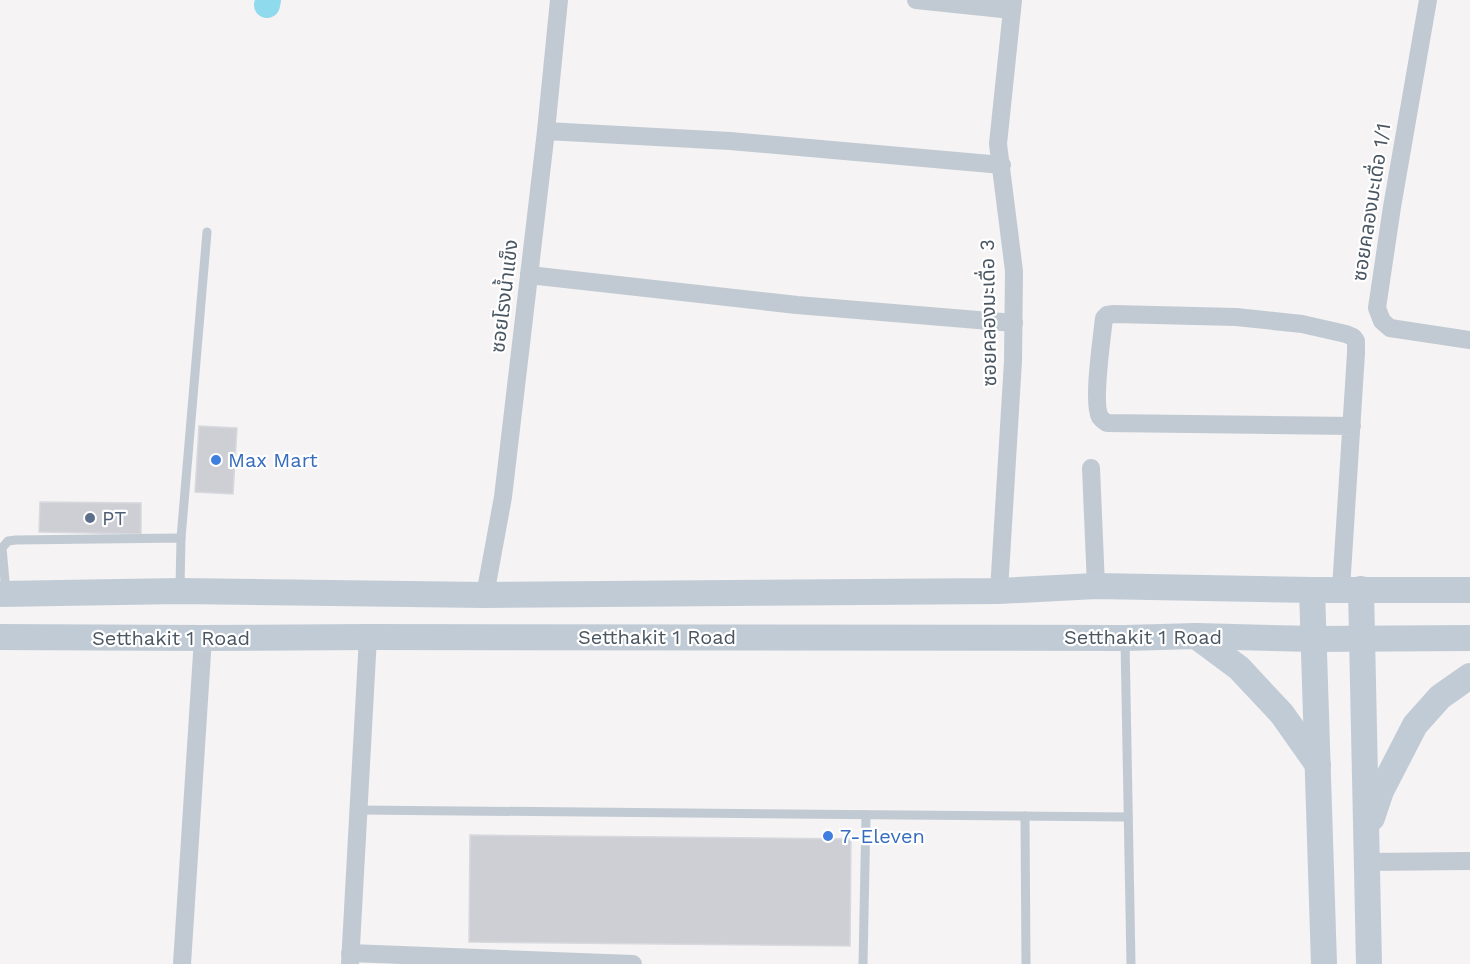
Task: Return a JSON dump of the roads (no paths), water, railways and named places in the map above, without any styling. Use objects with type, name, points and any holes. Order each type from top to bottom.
[{"type":"main road","points":[[3,594],[180,591],[484,595],[999,591],[1096,586],[1470,590]]},
{"type":"main road","points":[[1351,589],[1362,639],[1369,964]]},
{"type":"main road","points":[[1312,590],[1324,964]]},
{"type":"main road","points":[[1196,636],[1239,668],[1282,714],[1318,765]]},
{"type":"main road","name":"Setthakit 1 Road","points":[[0,637],[203,639],[1196,636],[1314,639],[1470,638]]},
{"type":"main road","points":[[1366,850],[1381,791],[1415,725],[1440,697],[1470,676]]},
{"type":"street","name":"ซอยโรงน้ำแข็ง","points":[[484,595],[503,497],[559,0]]},
{"type":"street","points":[[916,0],[1013,5]]},
{"type":"street","name":"ซอยคลองมะเดื่อ 1/1","points":[[1428,0],[1377,308],[1382,321],[1390,328],[1470,340]]},
{"type":"street","name":"ซอยคลองมะเดื่อ 3","points":[[999,591],[1013,361],[1014,271],[998,144],[1013,5]]},
{"type":"street","points":[[546,131],[730,141],[1002,165]]},
{"type":"street","points":[[529,275],[797,305],[1014,323]]},
{"type":"street","points":[[1351,589],[1352,426],[1356,353],[1356,341],[1353,337],[1302,324],[1236,317],[1114,314],[1104,318],[1097,383],[1098,411],[1101,419],[1107,423],[1352,426]]},
{"type":"street","points":[[1091,468],[1096,586]]},
{"type":"street","points":[[368,637],[350,958],[633,964]]},
{"type":"street","points":[[182,964],[203,639]]},
{"type":"street","points":[[1366,850],[1470,861]]},
{"type":"lane","points":[[180,591],[181,538],[207,232]]},
{"type":"lane","points":[[3,594],[2,548],[8,541],[181,538]]},
{"type":"lane","points":[[1125,638],[1131,964]]},
{"type":"lane","points":[[358,810],[1128,817]]},
{"type":"lane","points":[[863,964],[866,815]]},
{"type":"lane","points":[[1025,816],[1026,964]]},
{"type":"waterway","points":[[267,5],[268,0]]},
{"type":"place","name":"Max Mart","points":[[216,460]]},
{"type":"place","name":"PT","points":[[90,518]]},
{"type":"place","name":"7-Eleven","points":[[828,836]]}]
